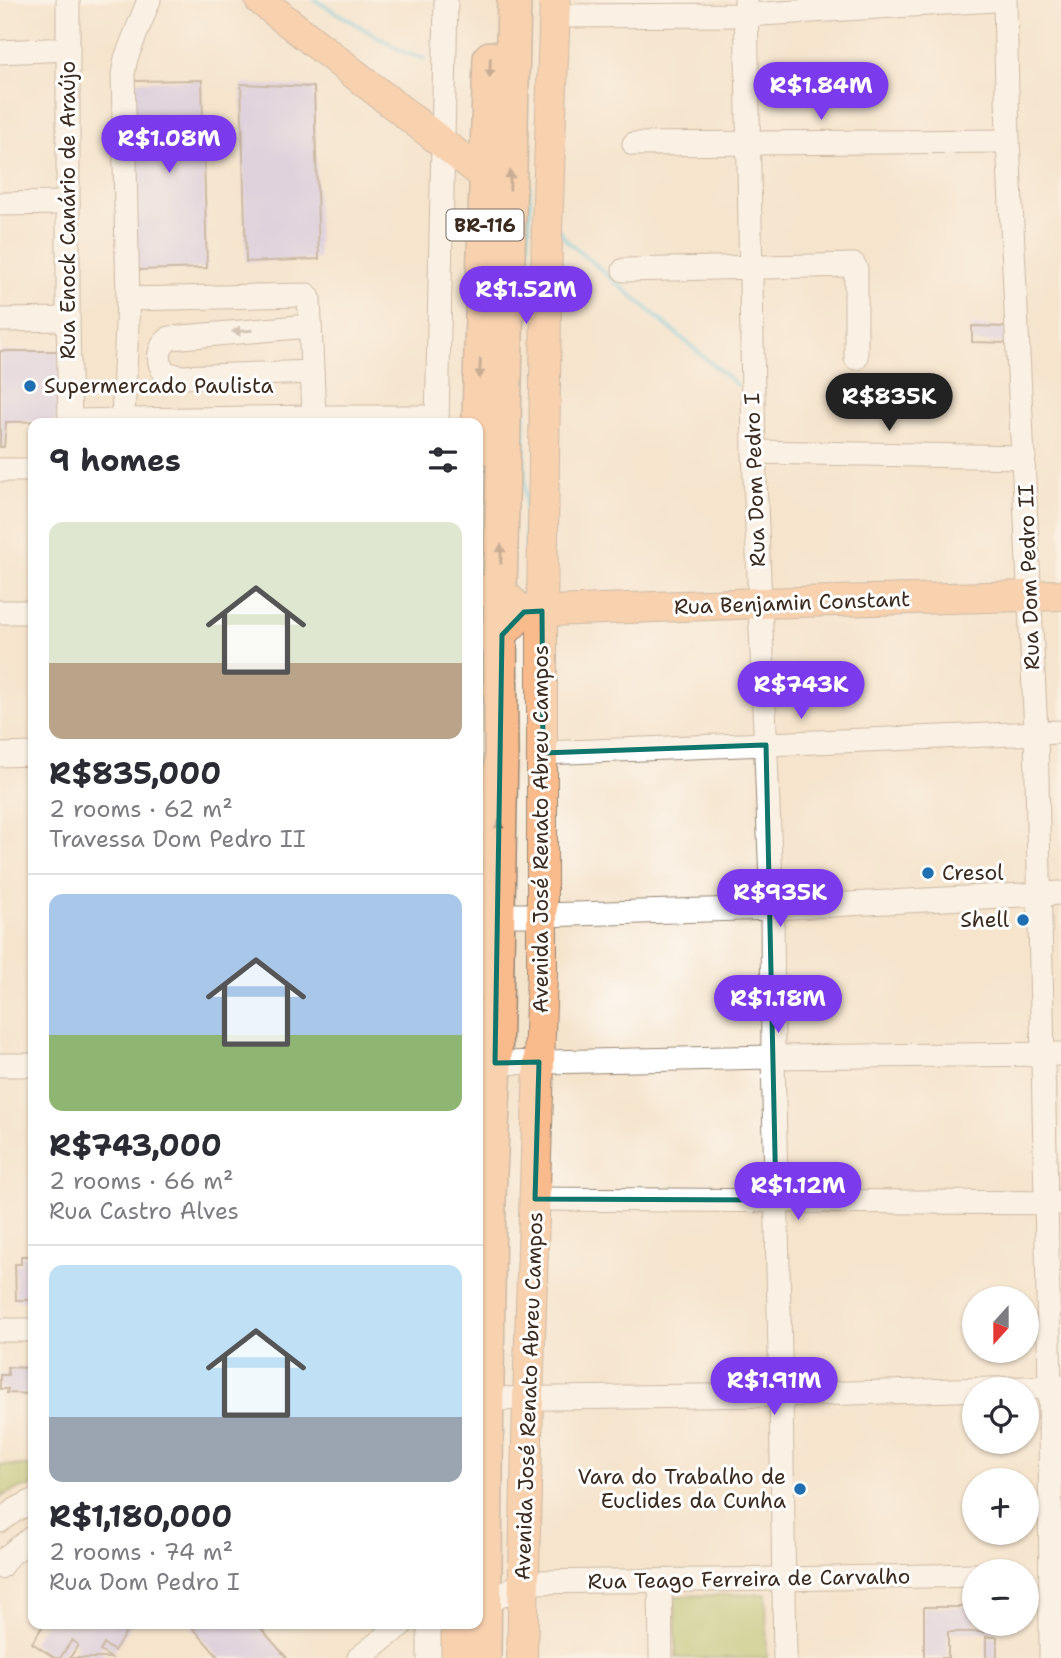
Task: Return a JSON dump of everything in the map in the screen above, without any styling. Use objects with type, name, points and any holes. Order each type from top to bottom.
[{"type":"highway","name":"BR-116","points":[[479,418],[492,0]]},
{"type":"highway","name":"BR-116","points":[[483,1520],[489,1197],[495,1063],[504,613],[505,352],[514,0]]},
{"type":"highway","points":[[457,1658],[458,1629]]},
{"type":"highway","name":"BR-116","points":[[482,1629],[484,1658]]},
{"type":"main road","points":[[260,0],[486,177]]},
{"type":"main road","name":"Avenida José Renato Abreu Campos","points":[[522,1658],[539,1062],[543,753],[504,613],[547,351],[547,230],[555,8]]},
{"type":"main road","points":[[505,352],[547,351]]},
{"type":"main road","name":"Rua Benjamin Constant","points":[[504,613],[1061,595]]},
{"type":"street","name":"Rua Enock Canário de Araújo","points":[[68,0],[70,418]]},
{"type":"street","points":[[123,418],[128,299],[123,74],[125,58],[149,0]]},
{"type":"street","points":[[437,418],[446,0]]},
{"type":"street","points":[[555,8],[746,7],[995,0]]},
{"type":"street","name":"Rua Dom Pedro II","points":[[1005,0],[1008,141],[1036,733],[1050,893],[1056,1387],[1046,1573],[1051,1658]]},
{"type":"street","name":"Rua Dom Pedro I","points":[[746,7],[754,452],[772,908],[785,1658]]},
{"type":"street","points":[[0,52],[68,49]]},
{"type":"street","points":[[634,144],[1008,141]]},
{"type":"street","points":[[0,204],[68,203]]},
{"type":"street","points":[[624,270],[854,265],[856,358]]},
{"type":"street","points":[[128,299],[305,294],[309,298],[314,417]]},
{"type":"street","points":[[0,320],[68,319]]},
{"type":"street","points":[[310,326],[170,338],[161,348],[159,359],[165,373],[181,377],[312,372]]},
{"type":"street","points":[[298,418],[355,418]]},
{"type":"street","points":[[754,452],[1024,457]]},
{"type":"street","points":[[0,470],[28,470]]},
{"type":"street","points":[[0,612],[28,612]]},
{"type":"street","points":[[543,753],[1061,732]]},
{"type":"street","points":[[0,755],[28,754]]},
{"type":"street","points":[[497,915],[772,908],[1050,893]]},
{"type":"street","points":[[495,1063],[1052,1054]]},
{"type":"street","points":[[0,1065],[28,1065]]},
{"type":"street","points":[[535,1199],[1053,1203]]},
{"type":"street","points":[[0,1329],[28,1330]]},
{"type":"street","points":[[486,1399],[781,1395],[1056,1387]]},
{"type":"street","points":[[0,1521],[28,1504]]},
{"type":"street","points":[[0,1567],[8,1556],[28,1541]]},
{"type":"street","points":[[483,1562],[524,1582]]},
{"type":"street","name":"Rua Teago Ferreira de Carvalho","points":[[524,1582],[962,1575]]},
{"type":"street","points":[[660,1581],[661,1658]]},
{"type":"street","points":[[483,1603],[524,1582]]},
{"type":"street","points":[[359,1658],[395,1629]]},
{"type":"street","points":[[429,1629],[429,1658]]},
{"type":"highlighted area","points":[[542,611],[543,753],[766,745],[776,1200],[535,1199],[539,1062],[495,1063],[502,635],[524,612]]},
{"type":"green space","points":[[0,1465],[28,1466],[28,1487],[0,1497]]},
{"type":"green space","points":[[766,1594],[767,1658],[676,1658],[675,1596]]},
{"type":"building","points":[[202,80],[207,268],[137,270],[132,81]]},
{"type":"building","points":[[241,84],[314,87],[319,259],[246,262]]},
{"type":"building","points":[[972,326],[1007,327],[1008,343],[972,342]]},
{"type":"building","name":"Supermercado Paulista","points":[[0,351],[60,351],[59,418],[28,418],[28,422],[6,422],[4,447],[0,447]]},
{"type":"building","points":[[21,1256],[28,1256],[28,1300],[16,1300],[15,1264],[21,1264]]},
{"type":"building","points":[[7,1367],[28,1368],[28,1394],[7,1393],[8,1389],[0,1389],[0,1375],[8,1375]]},
{"type":"building","points":[[924,1607],[962,1607],[962,1632],[948,1632],[948,1658],[924,1658]]},
{"type":"building","points":[[41,1629],[128,1629],[114,1651],[104,1644],[100,1651],[111,1658],[70,1658],[78,1645],[72,1640],[60,1658],[55,1658],[32,1643]]},
{"type":"building","points":[[194,1629],[261,1629],[287,1658],[219,1658]]},
{"type":"building","points":[[986,1637],[997,1637],[997,1658],[986,1658]]},
{"type":"waterway","points":[[315,0],[405,53],[424,58]]},
{"type":"waterway","points":[[524,308],[530,209],[527,140]]},
{"type":"waterway","points":[[559,230],[566,240],[737,385]]},
{"type":"waterway","points":[[524,382],[526,562]]},
{"type":"place","name":"Supermercado Paulista","points":[[30,386]]},
{"type":"place","name":"Cresol","points":[[928,873]]},
{"type":"place","name":"Shell","points":[[1023,920]]},
{"type":"place","name":"Vara do Trabalho de Euclides da Cunha","points":[[800,1489]]}]
